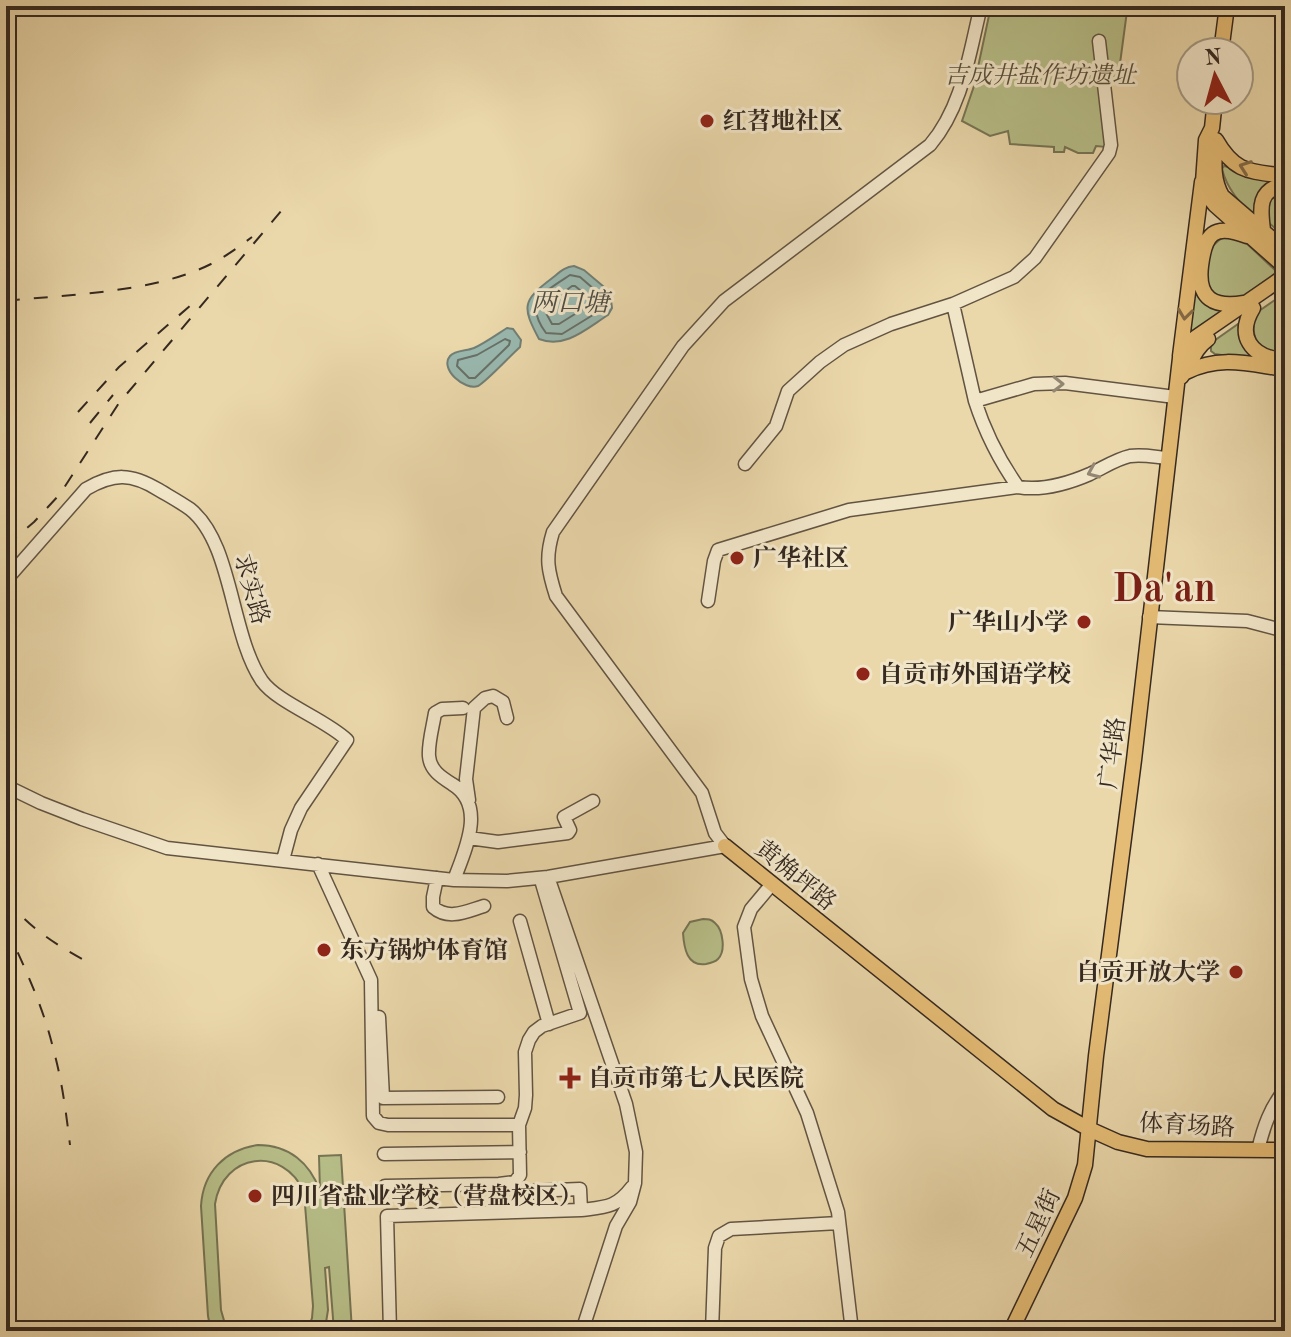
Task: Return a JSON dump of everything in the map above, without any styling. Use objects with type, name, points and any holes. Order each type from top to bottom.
[{"type":"main road","points":[[1223,36],[1227,6]]},
{"type":"main road","points":[[1215,116],[1216,185],[1222,196],[1285,267]]},
{"type":"main road","points":[[1214,134],[1233,164],[1249,171],[1285,176]]},
{"type":"main road","name":"广华路","points":[[1089,1129],[1206,140],[1214,134]]},
{"type":"main road","points":[[1203,182],[1215,205],[1285,250]]},
{"type":"main road","points":[[1258,234],[1261,205],[1266,193],[1285,184]]},
{"type":"main road","points":[[1258,234],[1232,230],[1214,233],[1206,240],[1199,281],[1205,293],[1219,304],[1251,305],[1285,286]]},
{"type":"main road","points":[[1181,370],[1201,344],[1285,276]]},
{"type":"main road","points":[[1251,305],[1246,321],[1249,343],[1268,358],[1285,360]]},
{"type":"main road","points":[[1181,370],[1223,361],[1285,369]]},
{"type":"main road","name":"黄桷坪路","points":[[725,846],[1053,1109],[1089,1129]]},
{"type":"main road","name":"体育场路","points":[[1089,1129],[1118,1142],[1147,1149],[1285,1150]]},
{"type":"main road","name":"五星街","points":[[1011,1331],[1075,1198],[1085,1165],[1089,1129]]},
{"type":"street","points":[[725,846],[715,833],[702,793],[556,596],[548,571],[547,551],[553,532],[683,346],[724,301],[930,145],[941,132],[962,86],[981,6]]},
{"type":"street","points":[[745,464],[776,426],[788,391],[820,362],[844,345],[891,324],[953,304],[1014,277],[1035,258],[1109,153],[1111,145],[1099,41]]},
{"type":"street","points":[[953,304],[982,424],[1018,487]]},
{"type":"street","points":[[975,401],[1034,384],[1065,383],[1175,397]]},
{"type":"street","points":[[708,601],[718,550],[849,510],[1018,487],[1034,490],[1089,474],[1128,457],[1167,458]]},
{"type":"street","name":"求实路","points":[[6,580],[86,489],[102,480],[122,476],[143,480],[192,510],[218,551],[246,648],[264,684],[347,740],[301,808],[283,860]]},
{"type":"street","points":[[1149,617],[1237,620],[1285,631]]},
{"type":"street","points":[[454,880],[471,823],[466,779],[474,708],[485,698],[493,696],[503,702],[507,718]]},
{"type":"street","points":[[463,708],[442,709],[435,713],[429,757],[434,770],[456,786],[469,803]]},
{"type":"street","name":"黄桷坪路","points":[[6,786],[82,819],[167,848],[454,880],[507,881],[544,877],[725,846]]},
{"type":"street","points":[[469,838],[498,842],[568,833],[570,830],[564,817],[593,801]]},
{"type":"street","points":[[318,864],[371,980],[373,1116],[379,1123],[388,1125],[519,1125]]},
{"type":"street","points":[[385,1186],[515,1182],[520,1175],[519,1125],[525,1108],[525,1052],[529,1040],[534,1032],[549,1024],[580,1013],[544,877]]},
{"type":"street","points":[[544,877],[626,1104],[636,1152],[635,1183],[629,1206],[616,1226],[582,1331]]},
{"type":"street","points":[[437,878],[433,907],[441,914],[455,915],[484,906]]},
{"type":"street","points":[[772,884],[751,909],[744,927],[751,979],[762,1016],[807,1113],[839,1223],[852,1331]]},
{"type":"street","points":[[520,921],[549,1024]]},
{"type":"street","points":[[372,993],[380,1020],[383,1098],[498,1097]]},
{"type":"street","points":[[1258,1150],[1265,1123],[1285,1089]]},
{"type":"street","points":[[384,1154],[520,1152]]},
{"type":"street","points":[[390,1331],[387,1216],[608,1207],[623,1199],[635,1183]]},
{"type":"street","points":[[527,1211],[527,1193],[530,1191],[580,1189],[581,1210]]},
{"type":"street","points":[[712,1331],[715,1248],[719,1236],[731,1229],[839,1223]]},
{"type":"green space","name":"吉成井盐作坊遗址","points":[[991,6],[1144,6],[1143,13],[1127,11],[1119,71],[1115,79],[1104,79],[1106,147],[1096,146],[1093,153],[1078,153],[1065,147],[1064,152],[1054,152],[1054,147],[1010,144],[1008,131],[990,136],[962,121],[974,86]]},
{"type":"green space","points":[[1224,166],[1276,178],[1258,193],[1254,217],[1231,189],[1224,176]]},
{"type":"green space","points":[[1285,189],[1285,237],[1268,222],[1267,210],[1271,198]]},
{"type":"green space","points":[[1224,237],[1243,240],[1277,272],[1243,297],[1225,299],[1208,290],[1209,253]]},
{"type":"green space","points":[[1195,290],[1201,299],[1225,311],[1189,336]]},
{"type":"green space","points":[[1285,293],[1285,357],[1258,343],[1254,323],[1256,313]]},
{"type":"green space","points":[[1238,324],[1240,340],[1255,360],[1211,351],[1211,343]]},
{"type":"green space","points":[[711,920],[718,926],[723,946],[717,960],[700,964],[688,955],[683,933],[690,922]]},
{"type":"green space","points":[[258,1145],[289,1152],[304,1164],[320,1191],[319,1156],[341,1155],[352,1331],[334,1331],[329,1267],[325,1268],[328,1310],[325,1329],[307,1331],[313,1306],[304,1192],[294,1177],[282,1167],[255,1161],[241,1165],[229,1174],[220,1187],[215,1204],[221,1310],[227,1331],[211,1331],[201,1206],[203,1194],[211,1173],[218,1165],[235,1152]]},
{"type":"water","name":"两口塘","points":[[574,266],[584,270],[610,292],[612,308],[608,315],[575,336],[558,341],[539,339],[528,312],[530,299],[559,273]]},
{"type":"water","points":[[507,328],[513,329],[521,340],[520,347],[492,374],[473,387],[455,378],[448,367],[450,356],[478,346]]},
{"type":"railway","points":[[6,546],[60,494],[119,403],[282,210]]},
{"type":"railway","points":[[6,301],[111,291],[164,281],[211,264],[252,237]]},
{"type":"railway","points":[[78,412],[119,367],[191,305]]},
{"type":"railway","points":[[90,423],[113,395]]},
{"type":"railway","points":[[6,898],[24,919],[46,936],[93,965]]},
{"type":"railway","points":[[6,927],[49,1032],[70,1145]]},
{"type":"place","name":"红苕地社区","points":[[707,121]]},
{"type":"place","name":"广华社区","points":[[737,558]]},
{"type":"place","name":"广华山小学","points":[[1084,622]]},
{"type":"place","name":"自贡市外国语学校","points":[[863,674]]},
{"type":"place","name":"东方锅炉体育馆","points":[[324,950]]},
{"type":"place","name":"自贡开放大学","points":[[1236,972]]},
{"type":"place","name":"自贡市第七人民医院","points":[[570,1078]]},
{"type":"place","name":"四川省盐业学校（营盘校区）","points":[[255,1196]]},
{"type":"district","name":"Da'an","points":[[1164,587]]}]
